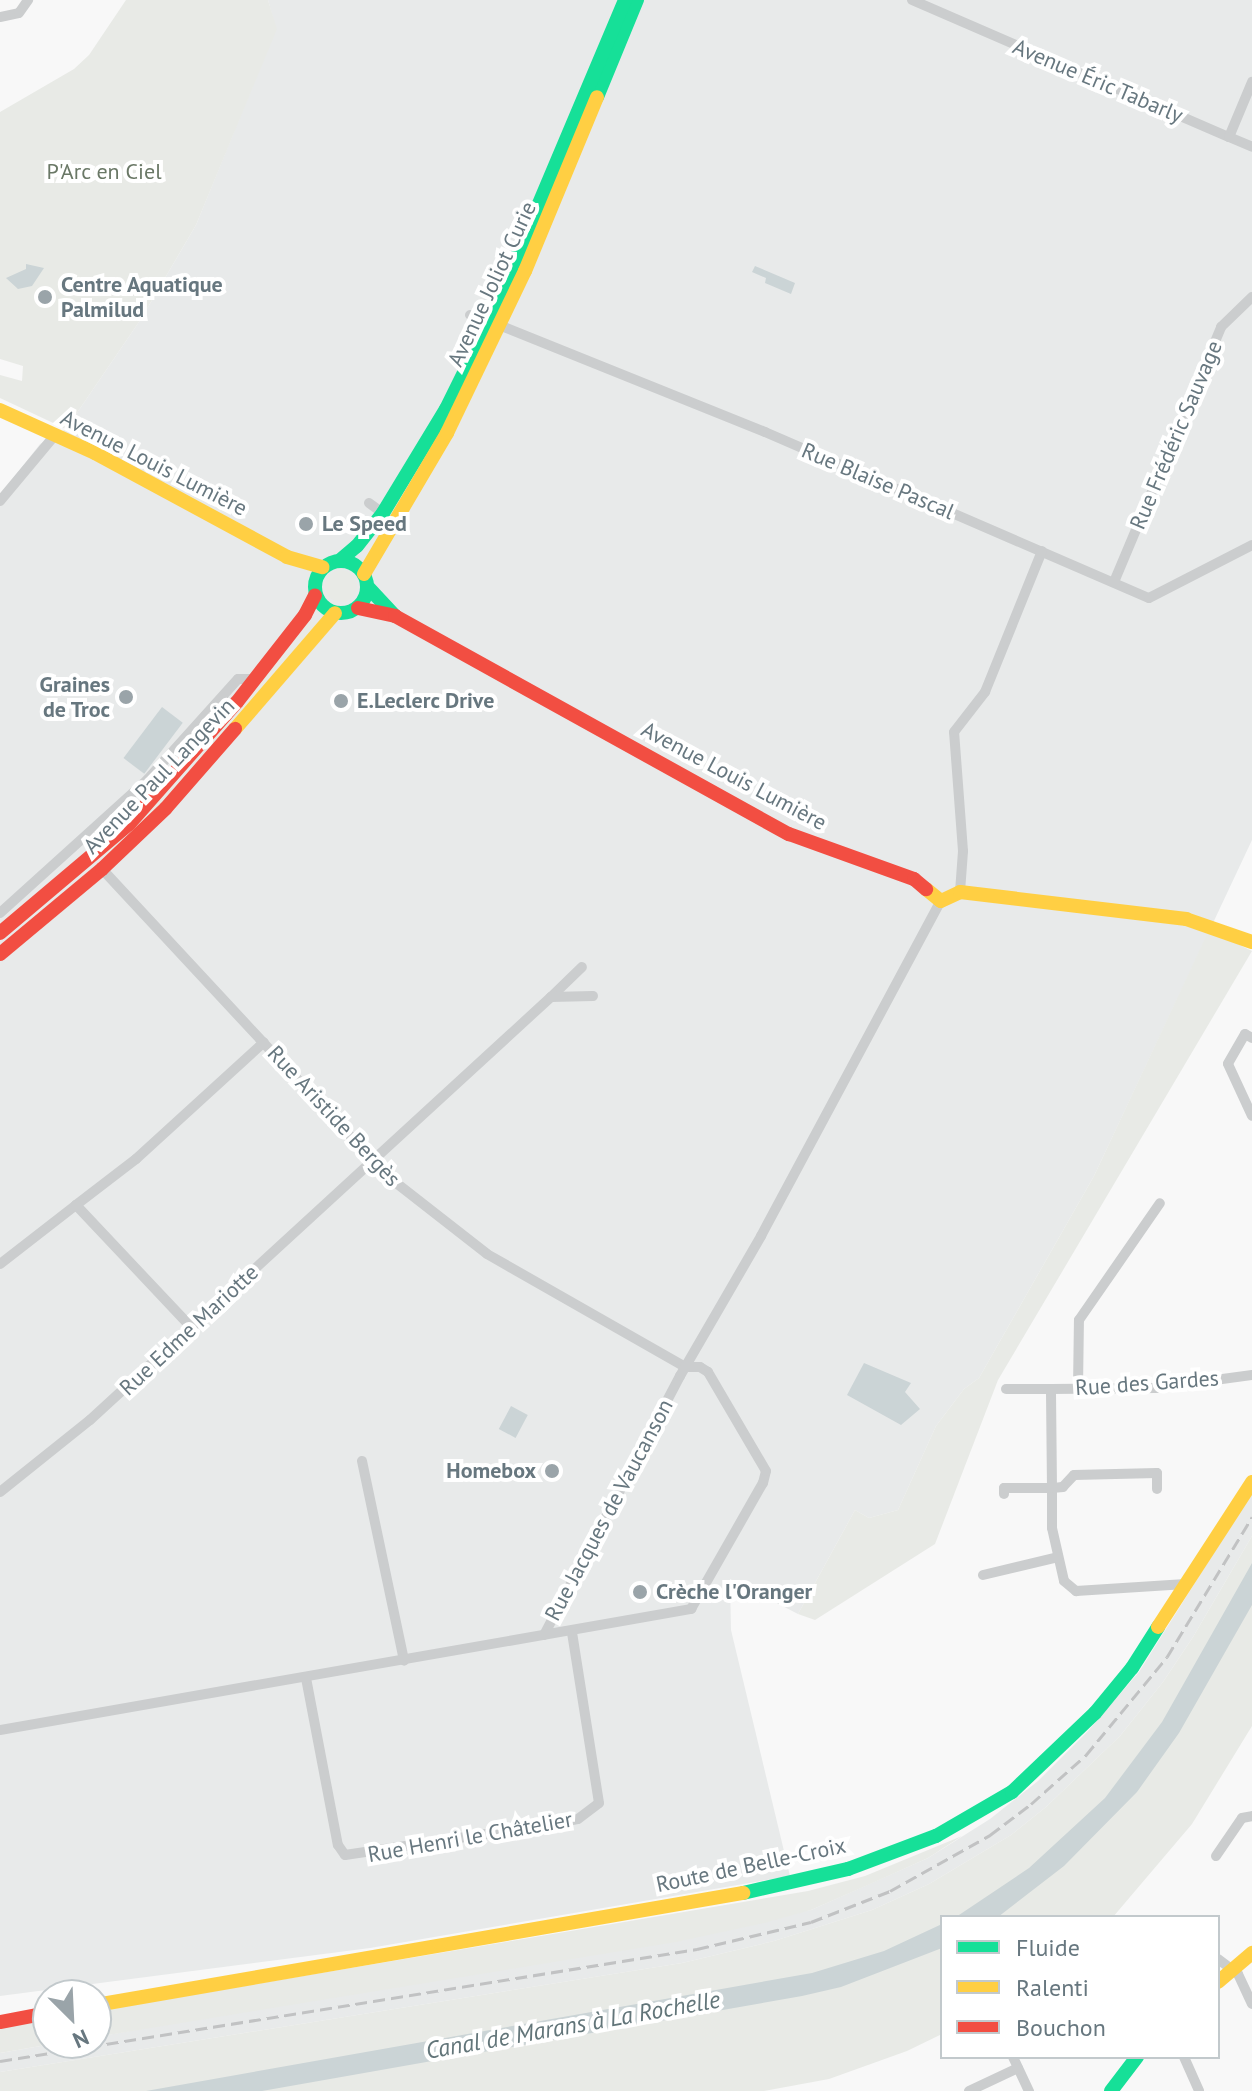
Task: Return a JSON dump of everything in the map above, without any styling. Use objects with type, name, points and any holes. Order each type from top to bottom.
[{"type":"street","points":[[0,17],[19,13],[28,0]]},
{"type":"street","name":"Avenue Joliot Curie","points":[[339,561],[357,546],[383,513],[494,323],[625,0]]},
{"type":"street","name":"Avenue Joliot Curie","points":[[366,580],[447,433],[637,0]]},
{"type":"street","name":"Avenue Éric Tabarly","points":[[912,0],[1252,147]]},
{"type":"street","points":[[1229,137],[1252,82]]},
{"type":"street","name":"Rue Frédéric Sauvage","points":[[1114,582],[1221,327],[1252,297]]},
{"type":"street","name":"Rue Blaise Pascal","points":[[470,315],[765,432],[1149,598],[1252,545]]},
{"type":"street","name":"Avenue Louis Lumière","points":[[0,410],[160,487],[287,557],[323,567]]},
{"type":"street","points":[[0,501],[55,435]]},
{"type":"street","points":[[369,503],[383,513]]},
{"type":"street","points":[[960,892],[963,851],[954,732],[985,692],[1042,551]]},
{"type":"street","name":"Avenue Louis Lumière","points":[[287,557],[315,590]]},
{"type":"street","points":[[339,561],[354,564],[366,580],[358,608],[335,613],[323,606],[315,590],[323,567],[339,561]]},
{"type":"street","name":"Avenue Louis Lumière","points":[[366,580],[395,616]]},
{"type":"street","name":"Avenue Paul Langevin","points":[[0,933],[129,824],[257,679],[310,608],[315,590]]},
{"type":"street","name":"Avenue Louis Lumière","points":[[358,608],[395,616],[789,834],[914,879],[941,901]]},
{"type":"street","name":"Avenue Paul Langevin","points":[[0,954],[102,869],[166,808],[335,613]]},
{"type":"street","points":[[0,913],[147,780],[238,679],[257,679]]},
{"type":"street","name":"Rue Aristide Bergès","points":[[102,869],[372,1160],[420,1203],[487,1254],[685,1367],[700,1367],[708,1372],[763,1464],[766,1477],[691,1609],[572,1632]]},
{"type":"street","points":[[941,901],[960,892],[1211,925],[1252,942]]},
{"type":"street","name":"Rue Jacques de Vaucanson","points":[[0,1730],[544,1635],[685,1367],[768,1223],[941,901]]},
{"type":"street","name":"Rue Edme Mariotte","points":[[0,1492],[80,1429],[192,1328],[582,967]]},
{"type":"street","points":[[551,997],[593,996]]},
{"type":"street","points":[[1252,1038],[1245,1034],[1228,1064],[1252,1116]]},
{"type":"street","points":[[0,1264],[136,1159],[264,1042]]},
{"type":"street","points":[[1078,1388],[1079,1320],[1160,1203]]},
{"type":"street","points":[[76,1205],[192,1328]]},
{"type":"street","name":"Rue des Gardes","points":[[1186,1584],[1076,1591],[1064,1581],[1052,1528],[1051,1389],[1156,1388],[1252,1375]]},
{"type":"street","points":[[1006,1389],[1051,1389]]},
{"type":"street","points":[[362,1461],[404,1661]]},
{"type":"street","points":[[1004,1494],[1004,1488],[1063,1487],[1074,1475],[1157,1473],[1157,1489]]},
{"type":"street","name":"Route de Belle-Croix","points":[[112,2002],[775,1887],[891,1855],[970,1819],[1035,1774],[1075,1735],[1132,1668],[1252,1482]]},
{"type":"street","points":[[983,1575],[1058,1557]]},
{"type":"street","points":[[544,1635],[572,1632]]},
{"type":"street","name":"Rue Henri le Châtelier","points":[[306,1678],[338,1845],[345,1855],[355,1856],[552,1824],[578,1819],[599,1803],[572,1632]]},
{"type":"street","points":[[1216,1856],[1242,1818],[1252,1816]]},
{"type":"street","points":[[1220,1980],[1252,1953]]},
{"type":"street","points":[[1220,1960],[1233,1970],[1252,2004]]},
{"type":"street","points":[[0,2022],[32,2016]]},
{"type":"street","points":[[1014,2059],[1029,2091]]},
{"type":"street","points":[[1111,2091],[1135,2059]]},
{"type":"street","points":[[1185,2059],[1199,2091]]},
{"type":"street","points":[[969,2091],[1018,2068]]},
{"type":"shaded area","points":[[268,0],[1252,0],[1252,840],[1094,1176],[979,1378],[964,1389],[936,1426],[898,1510],[869,1518],[855,1510],[798,1614],[730,1579],[731,1630],[790,1876],[370,1948],[112,1981],[112,1979],[32,1979],[32,1992],[0,1996],[0,495],[40,444],[66,429],[141,319],[196,225],[276,29]]},
{"type":"shaded area","points":[[1252,1492],[1252,1536],[1193,1637],[1163,1682],[1120,1736],[1046,1807],[1011,1835],[929,1884],[872,1910],[774,1941],[682,1963],[112,2054],[112,2034],[811,1910],[928,1858],[990,1819],[1038,1781],[1088,1731],[1139,1672]]},
{"type":"shaded area","points":[[32,2047],[32,2059],[81,2059],[0,2072],[0,2053]]},
{"type":"green space","name":"P'Arc en Ciel","points":[[126,0],[268,0],[277,29],[196,225],[141,319],[66,429],[0,398],[0,375],[22,381],[23,366],[0,359],[0,112],[74,69],[89,55]]},
{"type":"green space","points":[[341,570],[352,575],[357,586],[352,597],[341,602],[330,597],[325,586],[330,575]]},
{"type":"green space","points":[[309,621],[318,623],[160,809],[108,855],[106,852],[188,771]]},
{"type":"green space","points":[[1209,930],[1252,951],[998,1380],[935,1544],[815,1620],[798,1614],[855,1510],[869,1518],[898,1510],[936,1426],[964,1389],[979,1378],[1094,1176]]},
{"type":"green space","points":[[1252,1536],[1252,1726],[1192,1824],[1115,1915],[940,1915],[940,2035],[907,2051],[829,2079],[764,2091],[0,2091],[0,2072],[81,2059],[112,2059],[112,2054],[682,1963],[774,1941],[872,1910],[929,1884],[1011,1835],[1046,1807],[1120,1736],[1163,1682]]},
{"type":"green space","points":[[962,1836],[928,1858],[868,1885],[811,1910],[764,1923],[676,1942],[112,2034],[112,2008],[808,1891],[865,1876]]},
{"type":"green space","points":[[32,2022],[32,2047],[0,2053],[0,2027]]},
{"type":"water","points":[[26,264],[44,268],[32,286],[18,289],[6,278],[26,269]]},
{"type":"water","points":[[755,266],[795,283],[791,294],[765,283],[766,278],[752,272]]},
{"type":"water","points":[[162,707],[183,723],[144,774],[123,758]]},
{"type":"water","points":[[864,1363],[911,1383],[905,1392],[920,1409],[901,1425],[847,1395]]},
{"type":"water","points":[[511,1406],[528,1415],[516,1438],[499,1429]]},
{"type":"water","points":[[1252,1563],[1252,1605],[1179,1733],[1137,1792],[1064,1866],[1001,1915],[959,1915],[1029,1868],[1105,1798],[1162,1722]]},
{"type":"water","name":"Canal de Marans à La Rochelle","points":[[940,1925],[940,1949],[841,1987],[802,1996],[262,2091],[146,2091],[812,1973],[884,1951]]},
{"type":"railway","points":[[0,2061],[697,1949],[811,1922],[890,1891],[990,1835],[1031,1804],[1086,1755],[1167,1657],[1252,1517]]},
{"type":"traffic: fast","points":[[339,561],[357,546],[383,513],[446,409],[489,322],[625,0]]},
{"type":"traffic: fast","points":[[597,97],[637,0]]},
{"type":"traffic: fast","points":[[341,561],[360,568],[367,587],[360,606],[341,613],[322,606],[315,587],[322,568],[341,561]]},
{"type":"traffic: fast","points":[[367,586],[395,616]]},
{"type":"traffic: fast","points":[[743,1893],[848,1869],[936,1836],[1012,1792],[1095,1713],[1132,1668],[1158,1627]]},
{"type":"traffic: fast","points":[[1111,2091],[1135,2059]]},
{"type":"traffic: slow","points":[[364,574],[447,433],[525,271],[597,97]]},
{"type":"traffic: slow","points":[[0,410],[95,453],[287,557],[323,567]]},
{"type":"traffic: slow","points":[[235,729],[335,613]]},
{"type":"traffic: slow","points":[[926,889],[941,901],[960,892],[1186,919],[1252,942]]},
{"type":"traffic: slow","points":[[1158,1627],[1252,1482]]},
{"type":"traffic: slow","points":[[112,2002],[743,1893]]},
{"type":"traffic: slow","points":[[1220,1980],[1252,1953]]},
{"type":"traffic: jam","points":[[0,933],[129,824],[237,702],[305,615],[315,595]]},
{"type":"traffic: jam","points":[[358,608],[395,616],[789,834],[914,879],[926,889]]},
{"type":"traffic: jam","points":[[0,954],[102,869],[166,808],[235,729]]},
{"type":"traffic: jam","points":[[0,2022],[32,2016]]},
{"type":"place","name":"Centre Aquatique Palmilud","points":[[45,297]]},
{"type":"place","name":"Le Speed","points":[[306,524]]},
{"type":"place","name":"Graines de Troc","points":[[126,697]]},
{"type":"place","name":"E.Leclerc Drive","points":[[341,701]]},
{"type":"place","name":"Homebox","points":[[552,1471]]},
{"type":"place","name":"Crèche l'Oranger","points":[[640,1592]]}]
